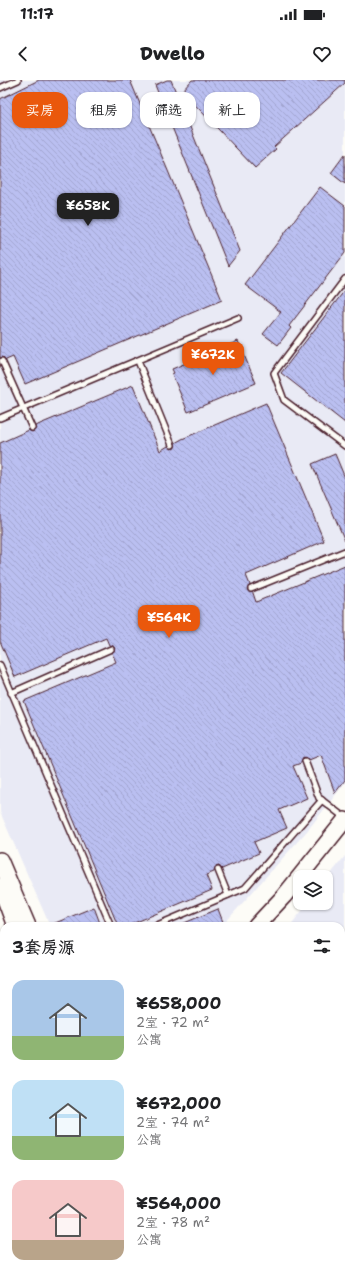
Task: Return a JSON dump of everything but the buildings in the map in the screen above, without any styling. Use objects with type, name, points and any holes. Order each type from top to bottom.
[{"type":"main road","points":[[260,922],[284,896],[345,819]]},
{"type":"main road","points":[[0,860],[26,922]]},
{"type":"main road","points":[[0,886],[14,922]]},
{"type":"lane","points":[[0,88],[18,80]]},
{"type":"lane","points":[[345,279],[274,373],[284,400],[345,446]]},
{"type":"lane","points":[[0,418],[238,318]]},
{"type":"lane","points":[[138,360],[172,445]]},
{"type":"lane","points":[[2,361],[32,428]]},
{"type":"lane","points":[[251,589],[345,551]]},
{"type":"lane","points":[[11,693],[111,649]]},
{"type":"lane","points":[[0,665],[109,922]]},
{"type":"lane","points":[[305,761],[319,798],[345,819]]},
{"type":"lane","points":[[164,922],[245,888],[322,800]]},
{"type":"lane","points":[[218,870],[228,895]]},
{"type":"shaded area","points":[[0,80],[345,80],[345,783],[307,831],[226,922],[48,922],[0,812]]},
{"type":"shaded area","points":[[345,856],[345,922],[293,922],[303,910],[333,910],[333,871]]}]
